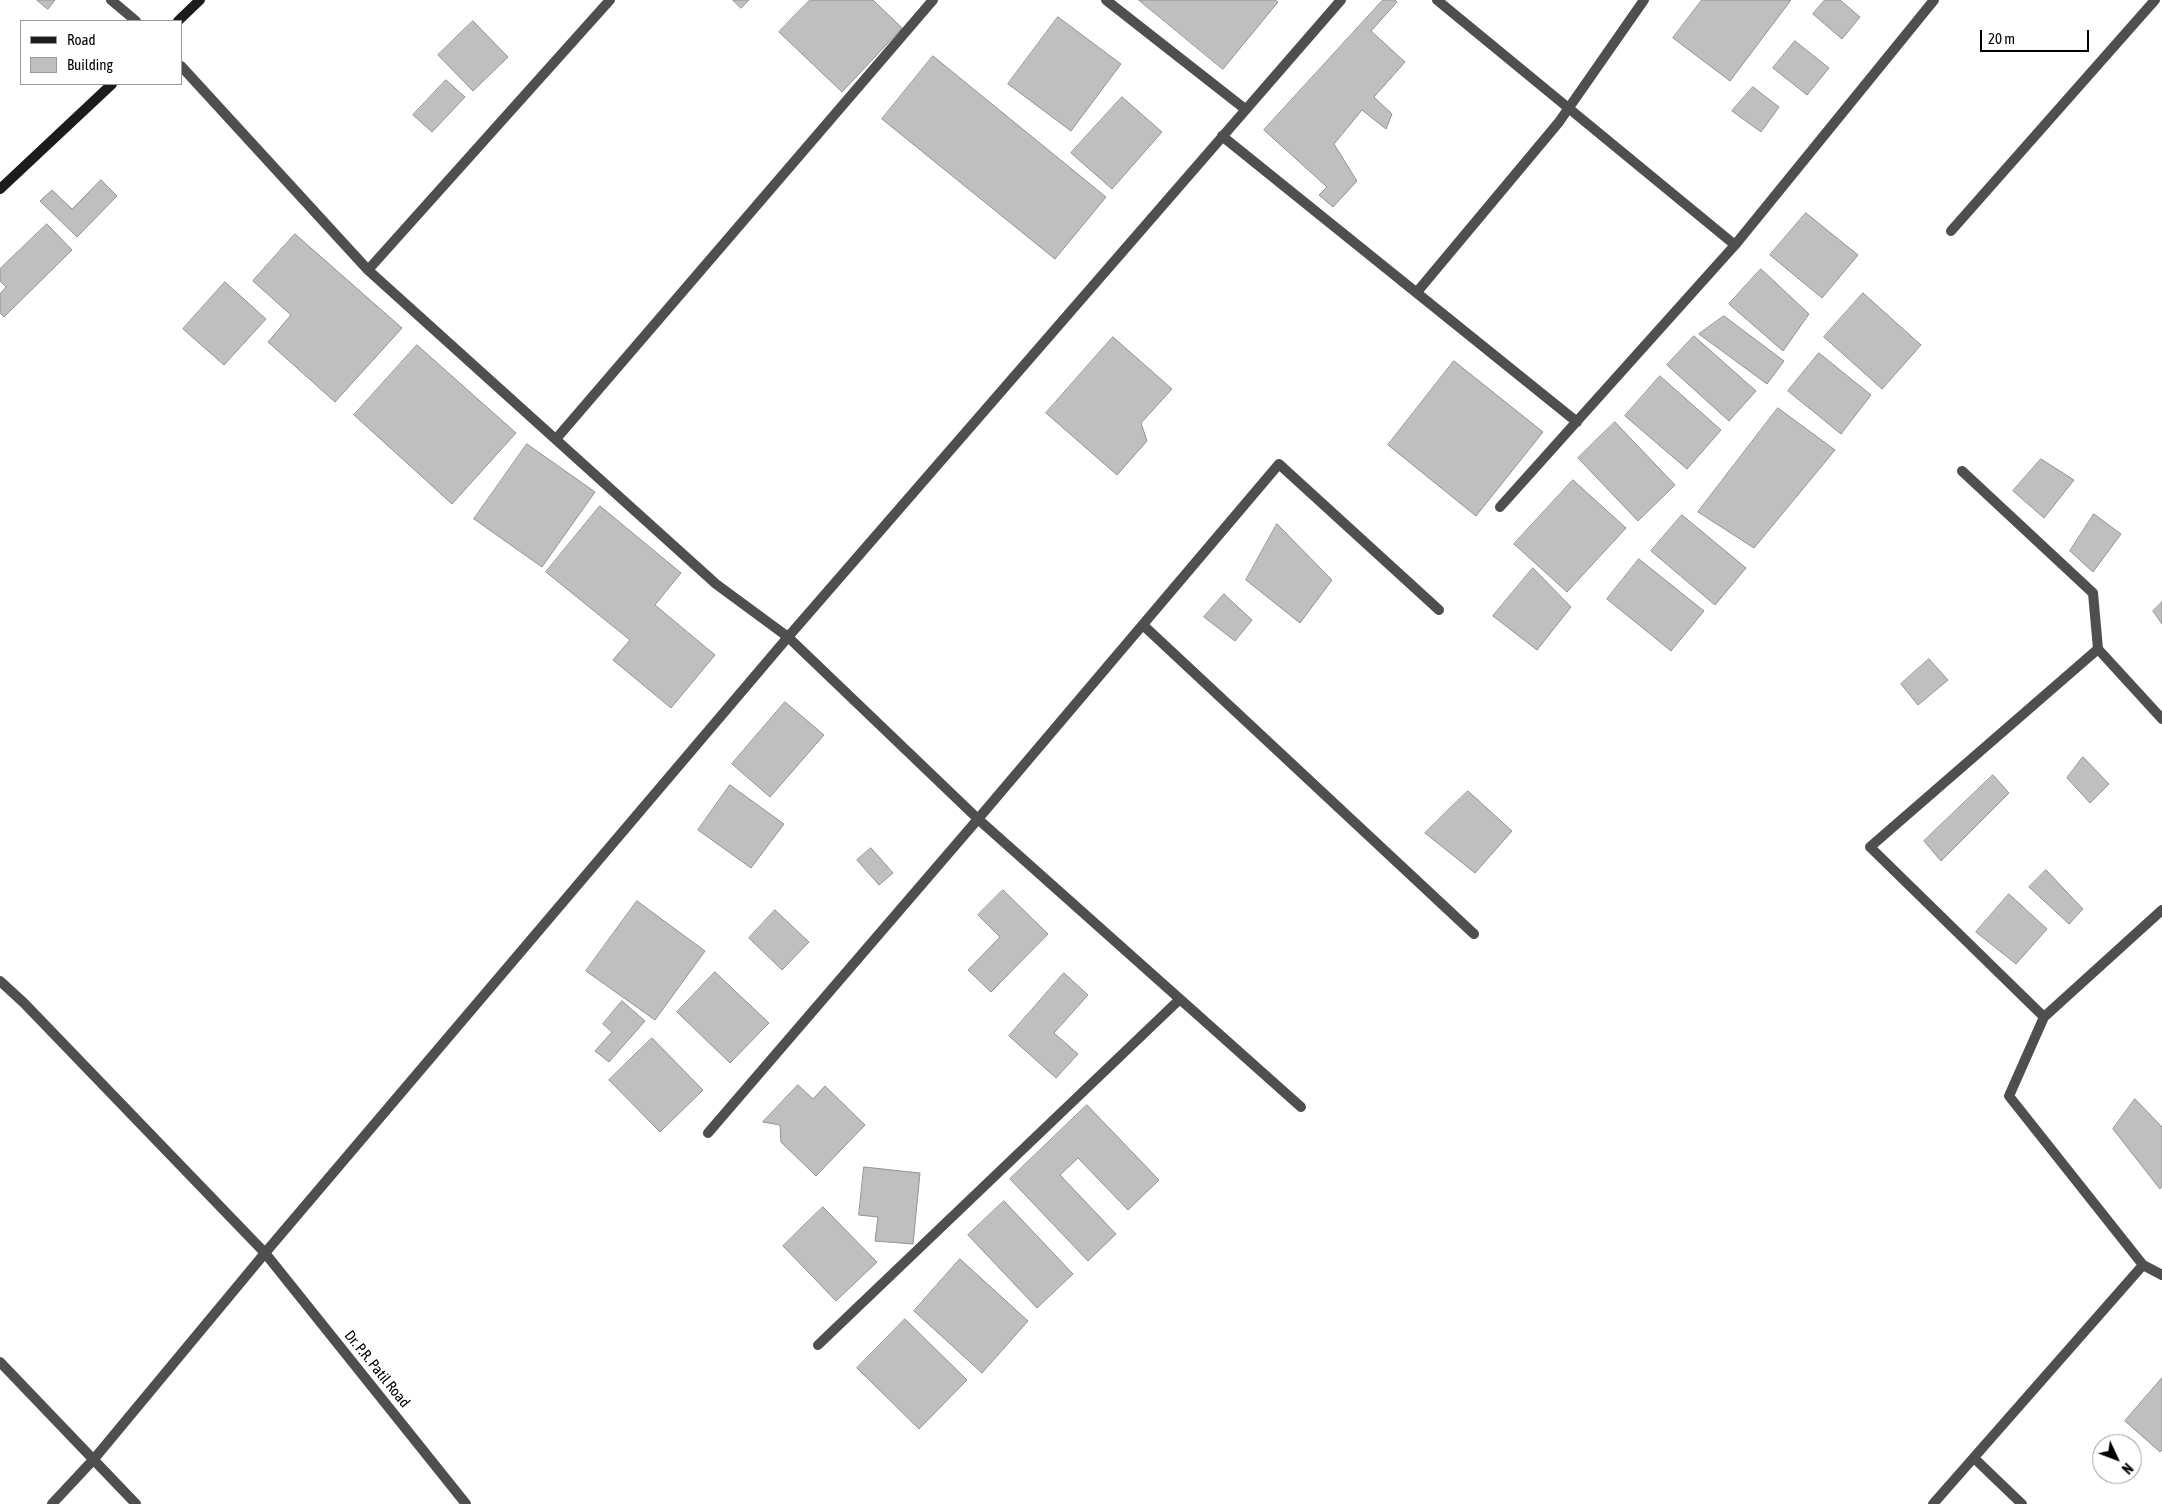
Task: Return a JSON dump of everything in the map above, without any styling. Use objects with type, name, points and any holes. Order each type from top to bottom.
[{"type":"main road","points":[[179,20],[200,0]]},
{"type":"main road","points":[[0,189],[111,85]]},
{"type":"street","points":[[111,0],[135,20]]},
{"type":"street","points":[[368,270],[610,0]]},
{"type":"street","points":[[556,439],[933,0]]},
{"type":"street","points":[[1106,0],[1245,109]]},
{"type":"street","points":[[52,1504],[94,1459],[265,1253],[788,637],[1341,0]]},
{"type":"street","points":[[1437,0],[1735,245]]},
{"type":"street","points":[[1416,292],[1569,108],[1644,0]]},
{"type":"street","points":[[1500,507],[1735,245],[1934,0]]},
{"type":"street","points":[[1951,231],[2155,0]]},
{"type":"street","points":[[182,67],[368,270],[716,584],[788,637],[978,819],[1301,1108]]},
{"type":"street","points":[[1222,136],[1577,422]]},
{"type":"street","points":[[708,1133],[978,819],[1279,464],[1440,610]]},
{"type":"street","points":[[1962,471],[2093,593],[2098,649],[2162,719]]},
{"type":"street","points":[[1143,625],[1474,934]]},
{"type":"street","points":[[2044,1017],[1870,847],[2098,649]]},
{"type":"street","points":[[2162,910],[2044,1017],[2009,1096],[2143,1265],[2162,1274]]},
{"type":"street","name":"Dr. P.R. Patil Road","points":[[0,981],[24,1003],[265,1253],[466,1504]]},
{"type":"street","points":[[818,1345],[1180,999]]},
{"type":"street","points":[[1933,1504],[2143,1265]]},
{"type":"street","points":[[0,1362],[136,1504]]},
{"type":"street","points":[[1974,1458],[2022,1504]]},
{"type":"building","points":[[37,0],[55,0],[48,9]]},
{"type":"building","points":[[733,0],[749,0],[741,8]]},
{"type":"building","points":[[810,0],[873,0],[902,28],[842,92],[779,32]]},
{"type":"building","points":[[1139,0],[1275,0],[1278,2],[1223,69]]},
{"type":"building","points":[[1383,0],[1395,0],[1397,2],[1371,31],[1405,62],[1374,97],[1392,114],[1386,129],[1362,110],[1334,144],[1357,181],[1333,207],[1319,195],[1327,187],[1264,130]]},
{"type":"building","points":[[1702,0],[1791,0],[1730,81],[1673,38]]},
{"type":"building","points":[[1825,0],[1840,0],[1860,17],[1842,39],[1813,14]]},
{"type":"building","points":[[1058,17],[1121,64],[1071,131],[1008,84]]},
{"type":"building","points":[[473,21],[508,57],[473,91],[438,55]]},
{"type":"building","points":[[1795,41],[1829,68],[1807,95],[1773,68]]},
{"type":"building","points":[[933,56],[1106,197],[1055,259],[882,119]]},
{"type":"building","points":[[446,80],[465,97],[432,132],[413,115]]},
{"type":"building","points":[[1753,87],[1779,107],[1761,132],[1732,111]]},
{"type":"building","points":[[1122,97],[1162,132],[1112,189],[1071,153]]},
{"type":"building","points":[[101,180],[117,196],[77,237],[40,201],[52,190],[72,209]]},
{"type":"building","points":[[1806,213],[1858,255],[1822,298],[1770,255]]},
{"type":"building","points":[[47,224],[72,250],[4,317],[0,313],[0,294],[6,287],[0,281],[0,269]]},
{"type":"building","points":[[295,234],[402,328],[335,402],[268,342],[291,315],[253,281]]},
{"type":"building","points":[[1761,269],[1809,314],[1783,351],[1729,304]]},
{"type":"building","points":[[225,282],[266,319],[224,365],[183,329]]},
{"type":"building","points":[[1863,293],[1921,345],[1882,389],[1824,337]]},
{"type":"building","points":[[1724,316],[1784,361],[1767,384],[1699,334]]},
{"type":"building","points":[[1694,336],[1756,391],[1729,421],[1667,365]]},
{"type":"building","points":[[1113,337],[1172,389],[1141,423],[1147,441],[1117,475],[1046,413]]},
{"type":"building","points":[[417,345],[516,433],[452,504],[354,415]]},
{"type":"building","points":[[1819,353],[1871,395],[1841,434],[1788,391]]},
{"type":"building","points":[[1454,361],[1543,432],[1476,516],[1388,445]]},
{"type":"building","points":[[1660,376],[1721,430],[1687,469],[1625,416]]},
{"type":"building","points":[[1778,408],[1835,450],[1754,548],[1698,512]]},
{"type":"building","points":[[1615,422],[1675,485],[1638,521],[1578,458]]},
{"type":"building","points":[[527,444],[595,492],[542,567],[474,519]]},
{"type":"building","points":[[2041,459],[2074,480],[2044,518],[2013,491]]},
{"type":"building","points":[[1573,480],[1626,528],[1567,592],[1514,544]]},
{"type":"building","points":[[600,506],[681,573],[655,605],[715,655],[671,708],[613,660],[630,640],[546,572]]},
{"type":"building","points":[[2094,514],[2121,534],[2093,572],[2070,551]]},
{"type":"building","points":[[1682,515],[1746,568],[1715,605],[1651,551]]},
{"type":"building","points":[[1277,524],[1332,580],[1300,623],[1246,580]]},
{"type":"building","points":[[1639,559],[1704,611],[1671,651],[1607,599]]},
{"type":"building","points":[[1533,568],[1571,607],[1537,650],[1493,616]]},
{"type":"building","points":[[1224,594],[1252,620],[1235,641],[1204,617]]},
{"type":"building","points":[[2162,602],[2162,624],[2153,611]]},
{"type":"building","points":[[1929,659],[1948,680],[1918,705],[1901,684]]},
{"type":"building","points":[[785,702],[824,735],[770,797],[732,764]]},
{"type":"building","points":[[2083,757],[2109,784],[2090,803],[2067,778]]},
{"type":"building","points":[[1993,775],[2009,793],[1941,861],[1924,841]]},
{"type":"building","points":[[730,785],[784,824],[751,868],[698,830]]},
{"type":"building","points":[[1468,791],[1512,831],[1475,873],[1425,833]]},
{"type":"building","points":[[871,848],[893,873],[879,885],[857,860]]},
{"type":"building","points":[[2046,870],[2083,909],[2069,924],[2029,887]]},
{"type":"building","points":[[1003,890],[1048,934],[991,992],[968,970],[1000,937],[978,915]]},
{"type":"building","points":[[2009,894],[2047,929],[2016,964],[1976,932]]},
{"type":"building","points":[[637,901],[705,951],[655,1020],[586,971]]},
{"type":"building","points":[[775,910],[809,942],[782,970],[749,938]]},
{"type":"building","points":[[715,972],[769,1023],[730,1063],[677,1012]]},
{"type":"building","points":[[1064,973],[1088,995],[1054,1033],[1078,1054],[1056,1078],[1009,1036]]},
{"type":"building","points":[[622,1001],[645,1021],[609,1062],[595,1051],[612,1032],[603,1024]]},
{"type":"building","points":[[652,1038],[703,1090],[660,1132],[609,1080]]},
{"type":"building","points":[[798,1085],[813,1099],[825,1086],[865,1125],[816,1176],[781,1142],[780,1125],[763,1122]]},
{"type":"building","points":[[2135,1099],[2162,1127],[2162,1186],[2160,1189],[2113,1129]]},
{"type":"building","points":[[1087,1105],[1159,1180],[1128,1210],[1078,1158],[1060,1175],[1116,1234],[1088,1261],[1010,1179]]},
{"type":"building","points":[[864,1167],[920,1173],[913,1244],[875,1241],[878,1217],[859,1215]]},
{"type":"building","points":[[1004,1201],[1073,1274],[1037,1308],[968,1235]]},
{"type":"building","points":[[823,1207],[877,1262],[836,1301],[783,1246]]},
{"type":"building","points":[[960,1259],[1028,1321],[982,1373],[914,1311]]},
{"type":"building","points":[[905,1319],[967,1380],[919,1429],[857,1368]]},
{"type":"building","points":[[2162,1378],[2162,1450],[2160,1452],[2142,1434],[2125,1421]]}]
